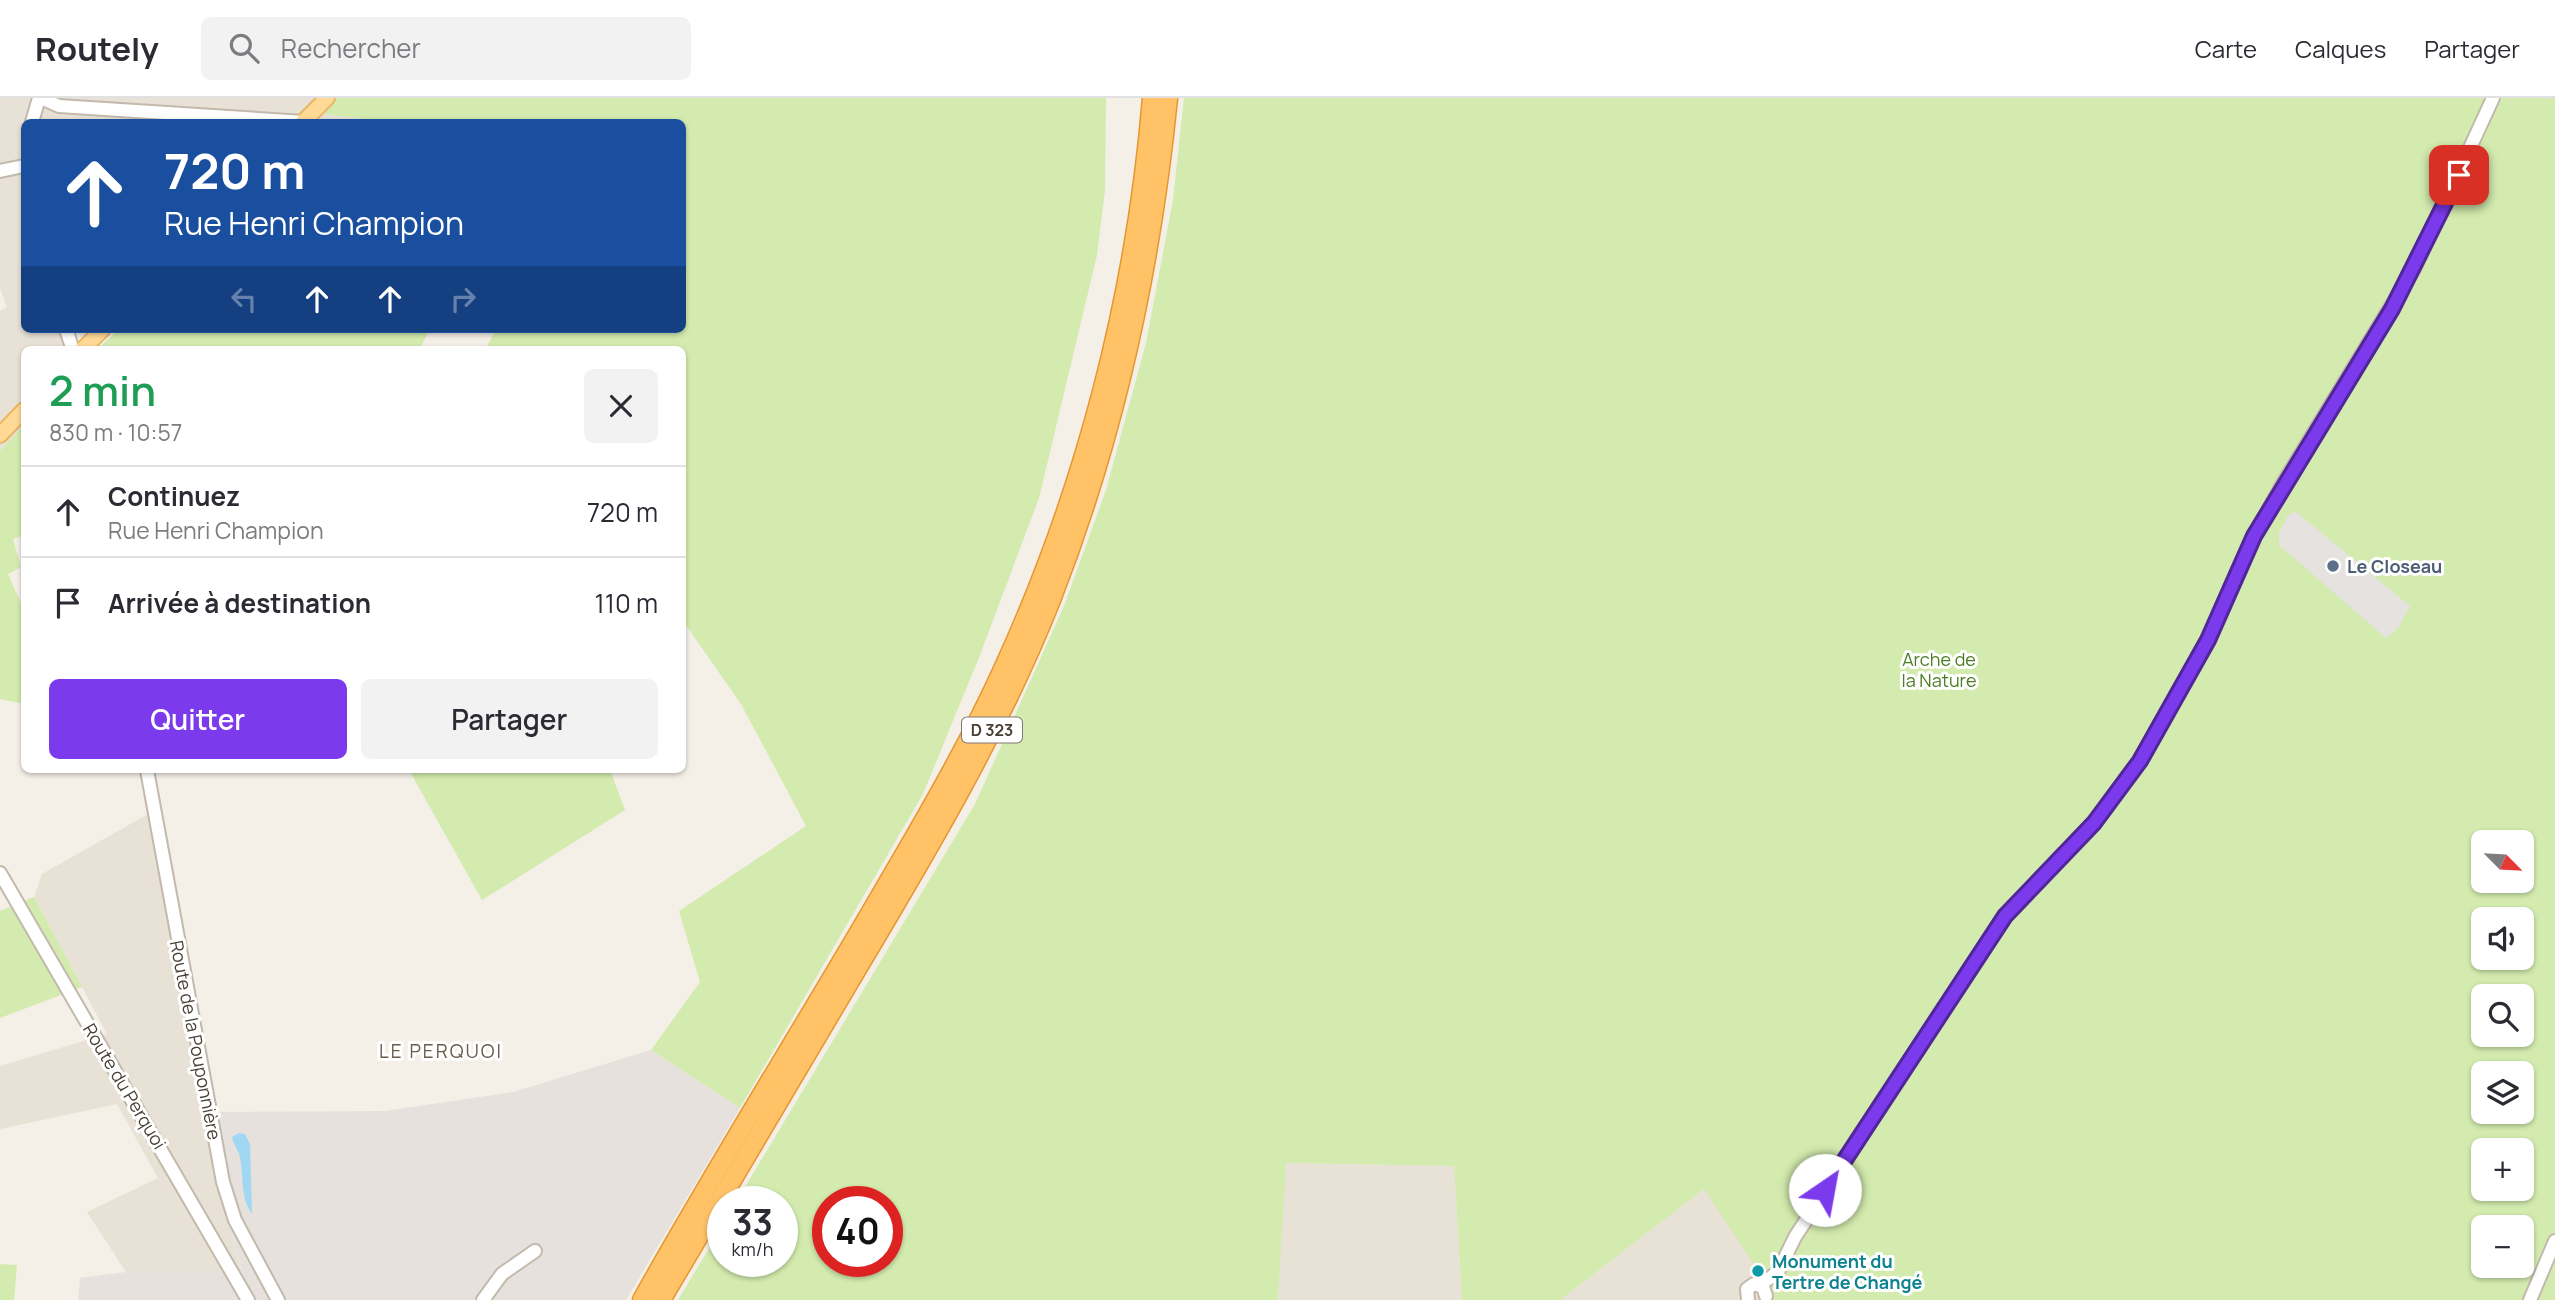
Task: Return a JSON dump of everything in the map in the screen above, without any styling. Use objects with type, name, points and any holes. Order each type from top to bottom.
[{"type":"highway","name":"D 323","points":[[642,1300],[921,827],[983,711],[1021,628],[1059,530],[1105,378],[1134,246],[1152,98]]},
{"type":"highway","name":"D 323","points":[[661,1300],[937,830],[990,734],[1050,601],[1091,485],[1131,339],[1158,197],[1168,98]]},
{"type":"main road","points":[[306,119],[327,98]]},
{"type":"main road","points":[[86,346],[99,333]]},
{"type":"main road","points":[[0,435],[21,413]]},
{"type":"street","points":[[33,119],[40,98],[59,106],[257,119]]},
{"type":"street","points":[[1746,1300],[1749,1287],[1764,1294],[1795,1237],[2005,916],[2094,823],[2140,761],[2208,640],[2254,536],[2282,485],[2386,319],[2415,267],[2493,98]]},
{"type":"street","points":[[0,172],[21,167]]},
{"type":"street","name":"Route de la Pouponnière","points":[[148,773],[223,1182],[236,1220],[278,1300]]},
{"type":"street","name":"Route du Perquoi","points":[[0,873],[248,1300]]},
{"type":"street","points":[[2530,1300],[2555,1241]]},
{"type":"street","points":[[482,1300],[502,1274],[535,1251]]},
{"type":"shaded area","points":[[0,98],[320,98],[380,119],[21,119],[21,333],[76,333],[79,346],[21,346],[21,428],[0,451],[0,311],[7,307],[0,288]]},
{"type":"shaded area","name":"Le Closeau","points":[[2295,511],[2410,606],[2398,628],[2386,638],[2279,545],[2279,533],[2288,516]]},
{"type":"shaded area","points":[[148,814],[207,1139],[242,1274],[126,1272],[87,1212],[158,1178],[117,1104],[0,1129],[0,1066],[107,1034],[34,897],[42,874]]},
{"type":"shaded area","points":[[651,1050],[740,1108],[626,1300],[78,1300],[80,1278],[126,1272],[242,1273],[207,1139],[216,1112],[385,1111],[513,1092]]},
{"type":"shaded area","points":[[1285,1163],[1454,1166],[1462,1300],[1278,1300]]},
{"type":"shaded area","points":[[1704,1189],[1773,1293],[1771,1300],[1560,1300]]},
{"type":"green space","points":[[320,98],[1106,98],[1105,190],[1097,255],[1039,498],[980,655],[923,794],[740,1108],[651,1050],[700,982],[679,911],[806,826],[741,704],[686,625],[686,346],[487,346],[494,333],[686,333],[686,119],[364,119],[307,112]]},
{"type":"green space","name":"Arche de la Nature","points":[[1184,98],[2555,98],[2555,1300],[1771,1300],[1773,1293],[1704,1189],[1560,1300],[1462,1300],[1454,1166],[1286,1163],[1278,1300],[678,1300],[707,1252],[707,1277],[798,1277],[798,1186],[746,1186],[975,804],[1064,606],[1106,490],[1146,343],[1173,200]]},
{"type":"green space","points":[[115,333],[428,333],[421,346],[101,346]]},
{"type":"green space","points":[[21,428],[21,536],[13,539],[21,567],[8,574],[21,603],[21,703],[0,699],[0,451]]},
{"type":"green space","points":[[411,773],[611,773],[625,810],[482,900]]},
{"type":"green space","points":[[34,897],[82,987],[0,1018],[0,911]]},
{"type":"green space","points":[[0,1264],[17,1265],[14,1300],[0,1300]]},
{"type":"water","points":[[239,1133],[245,1134],[250,1144],[252,1214],[246,1201],[239,1155],[232,1137]]},
{"type":"place","name":"Le Closeau","points":[[2333,566]]},
{"type":"place","name":"Monument du Tertre de Changé","points":[[1758,1271]]},
{"type":"district","name":"LE PERQUOI","points":[[441,1051]]},
{"type":"route","points":[[1825,1190],[2005,916],[2094,823],[2140,761],[2208,640],[2254,536],[2282,485],[2392,309],[2459,175]]}]
